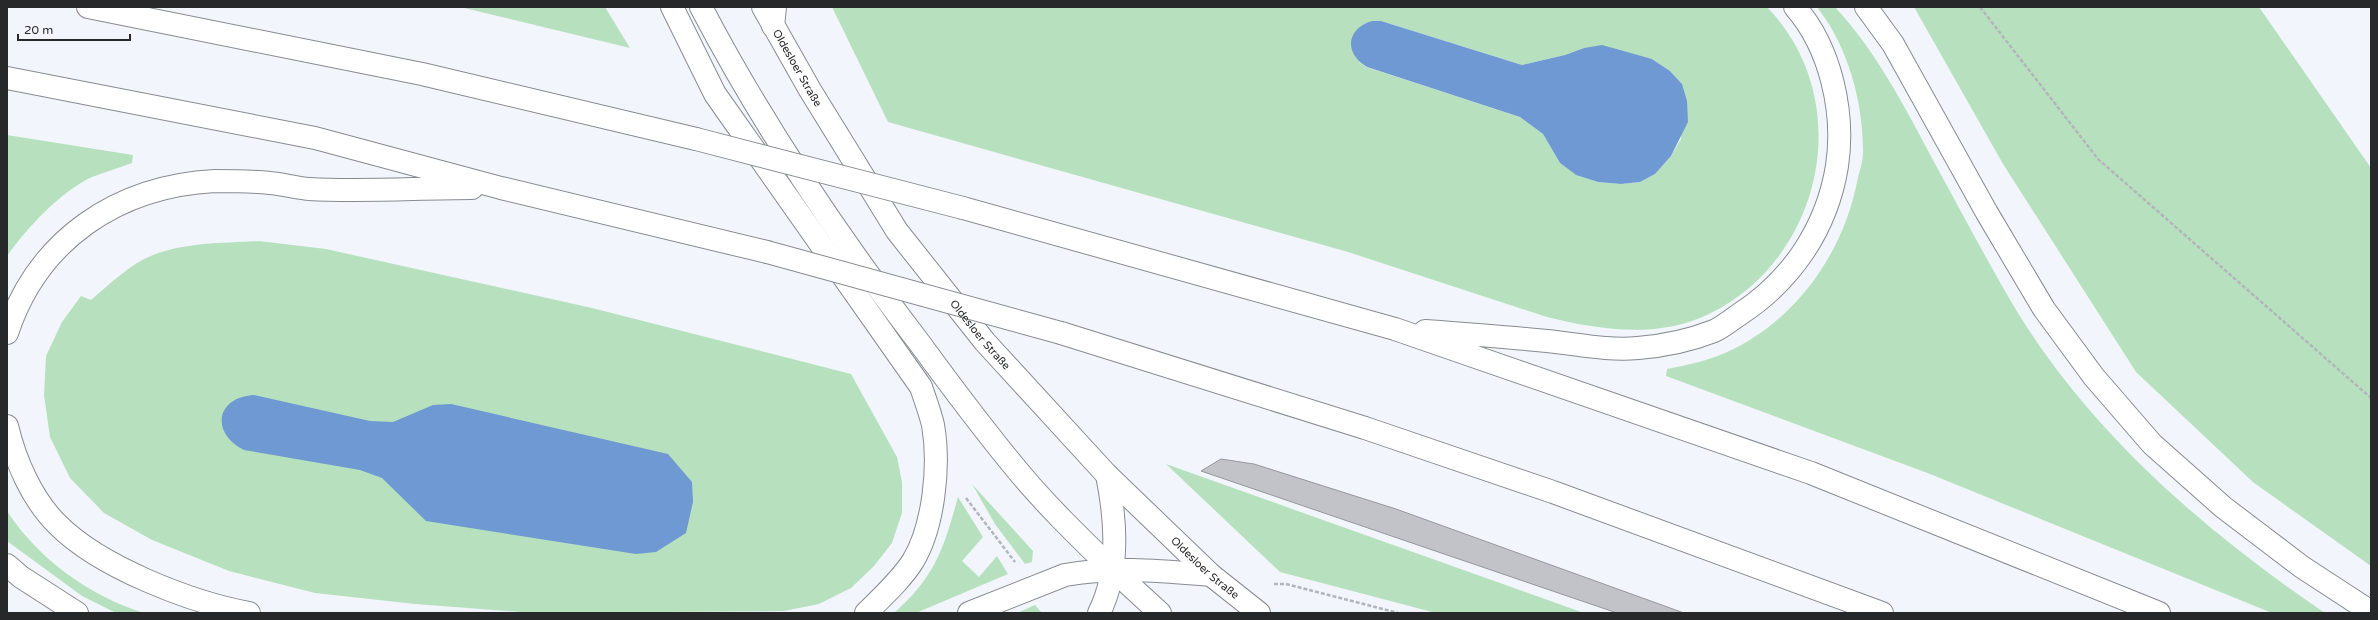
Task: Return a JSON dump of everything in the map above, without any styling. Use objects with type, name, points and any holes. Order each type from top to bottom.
[{"type":"main road","points":[[88,7],[422,74],[696,139],[963,208],[1395,329],[1811,472],[2159,613]]},
{"type":"main road","points":[[672,7],[715,94],[921,387],[933,425],[934,460],[931,519],[912,561],[866,613]]},
{"type":"main road","points":[[701,7],[736,75],[838,233],[894,310],[1013,466],[1112,570],[1160,613]]},
{"type":"main road","name":"Oldesloer Straße","points":[[763,7],[774,17],[897,231],[985,342],[1107,475],[1218,580],[1259,613]]},
{"type":"main road","points":[[1395,329],[1548,341],[1592,347],[1637,348],[1675,342],[1715,330],[1755,304],[1785,278],[1820,224],[1833,191],[1838,158],[1839,128],[1835,92],[1823,53],[1802,15],[1795,7]]},
{"type":"main road","points":[[1866,7],[1893,44],[1987,213],[2044,309],[2094,378],[2152,444],[2223,507],[2302,567],[2371,612]]},
{"type":"main road","points":[[7,78],[315,138],[501,188],[767,252],[1061,333],[1365,428],[1546,489],[1882,613]]},
{"type":"main road","points":[[7,333],[14,312],[30,284],[46,259],[68,236],[125,201],[155,191],[187,184],[234,181],[269,183],[308,189],[501,188]]},
{"type":"main road","points":[[7,426],[11,444],[38,500],[57,524],[75,540],[112,564],[192,598],[249,613]]},
{"type":"main road","points":[[1099,613],[1106,596],[1112,570],[1113,526],[1107,475]]},
{"type":"main road","points":[[7,564],[21,577],[77,613]]},
{"type":"main road","points":[[969,613],[1065,575],[1112,570],[1146,569],[1218,580]]},
{"type":"path","points":[[1980,7],[2098,159],[2371,398]]},
{"type":"path","points":[[961,492],[1017,564]]},
{"type":"path","points":[[1218,580],[1286,584],[1398,613]]},
{"type":"green space","points":[[460,7],[605,7],[630,48]]},
{"type":"green space","points":[[832,7],[1767,7],[1795,45],[1812,86],[1819,130],[1815,174],[1802,217],[1779,255],[1748,289],[1709,314],[1690,322],[1670,327],[1629,330],[1588,326],[1547,317],[1348,252],[888,122]],"holes":[[[1381,21],[1522,65],[1565,55],[1584,48],[1652,59],[1670,71],[1682,84],[1681,139],[1671,156],[1655,174],[1640,182],[1621,184],[1598,182],[1576,175],[1560,163],[1543,134],[1520,117],[1366,67],[1359,62]]]},
{"type":"green space","points":[[1817,7],[1835,7],[1864,42],[1877,61],[2018,313],[2048,358],[2081,400],[2155,479],[2196,515],[2238,550],[2325,613],[2272,613],[1930,474],[1666,376],[1667,369],[1704,361],[1718,356],[1750,340],[1773,324],[1793,305],[1812,283],[1827,260],[1840,235],[1850,209],[1862,163],[1863,152],[1860,113],[1852,75],[1845,57],[1837,39]]},
{"type":"green space","points":[[1914,7],[2259,7],[2371,168],[2371,566],[2254,483],[2136,372],[2003,164]]},
{"type":"green space","points":[[7,135],[133,155],[132,163],[92,177],[68,192],[56,201],[34,223],[7,256]]},
{"type":"green space","points":[[259,241],[326,249],[592,308],[851,374],[897,457],[902,482],[902,513],[892,543],[874,566],[851,588],[819,604],[784,611],[535,613],[415,604],[315,593],[229,571],[152,540],[104,513],[70,478],[50,437],[44,395],[46,356],[62,322],[81,296],[91,300],[120,275],[145,259],[166,251],[192,245]]},
{"type":"green space","points":[[1166,464],[1584,613],[1436,613],[1280,572]]},
{"type":"green space","points":[[972,484],[1033,551],[1032,562],[1025,564],[995,524]]},
{"type":"green space","points":[[958,497],[983,537],[962,561],[979,577],[997,556],[1008,574],[916,613],[894,613],[908,600],[929,574],[948,532]]},
{"type":"green space","points":[[7,511],[34,545],[67,574],[104,597],[144,613],[116,613],[82,596],[7,541]]},
{"type":"green space","points":[[1035,605],[1042,613],[1017,613]]},
{"type":"water","points":[[1372,21],[1381,21],[1522,65],[1565,55],[1584,48],[1602,45],[1652,59],[1670,71],[1682,84],[1687,101],[1688,122],[1671,156],[1655,174],[1640,182],[1621,184],[1598,182],[1576,175],[1560,163],[1543,134],[1520,117],[1367,67],[1354,55],[1351,42],[1353,35],[1357,30],[1363,25]]},
{"type":"water","points":[[254,395],[370,421],[393,422],[433,405],[451,404],[668,454],[692,482],[693,502],[686,533],[656,552],[636,554],[426,521],[382,478],[360,470],[244,450],[233,443],[226,435],[222,426],[222,417],[225,409],[232,402],[241,397]]},
{"type":"building","points":[[1221,459],[1254,464],[1396,509],[1684,613],[1617,613],[1201,471]]}]
